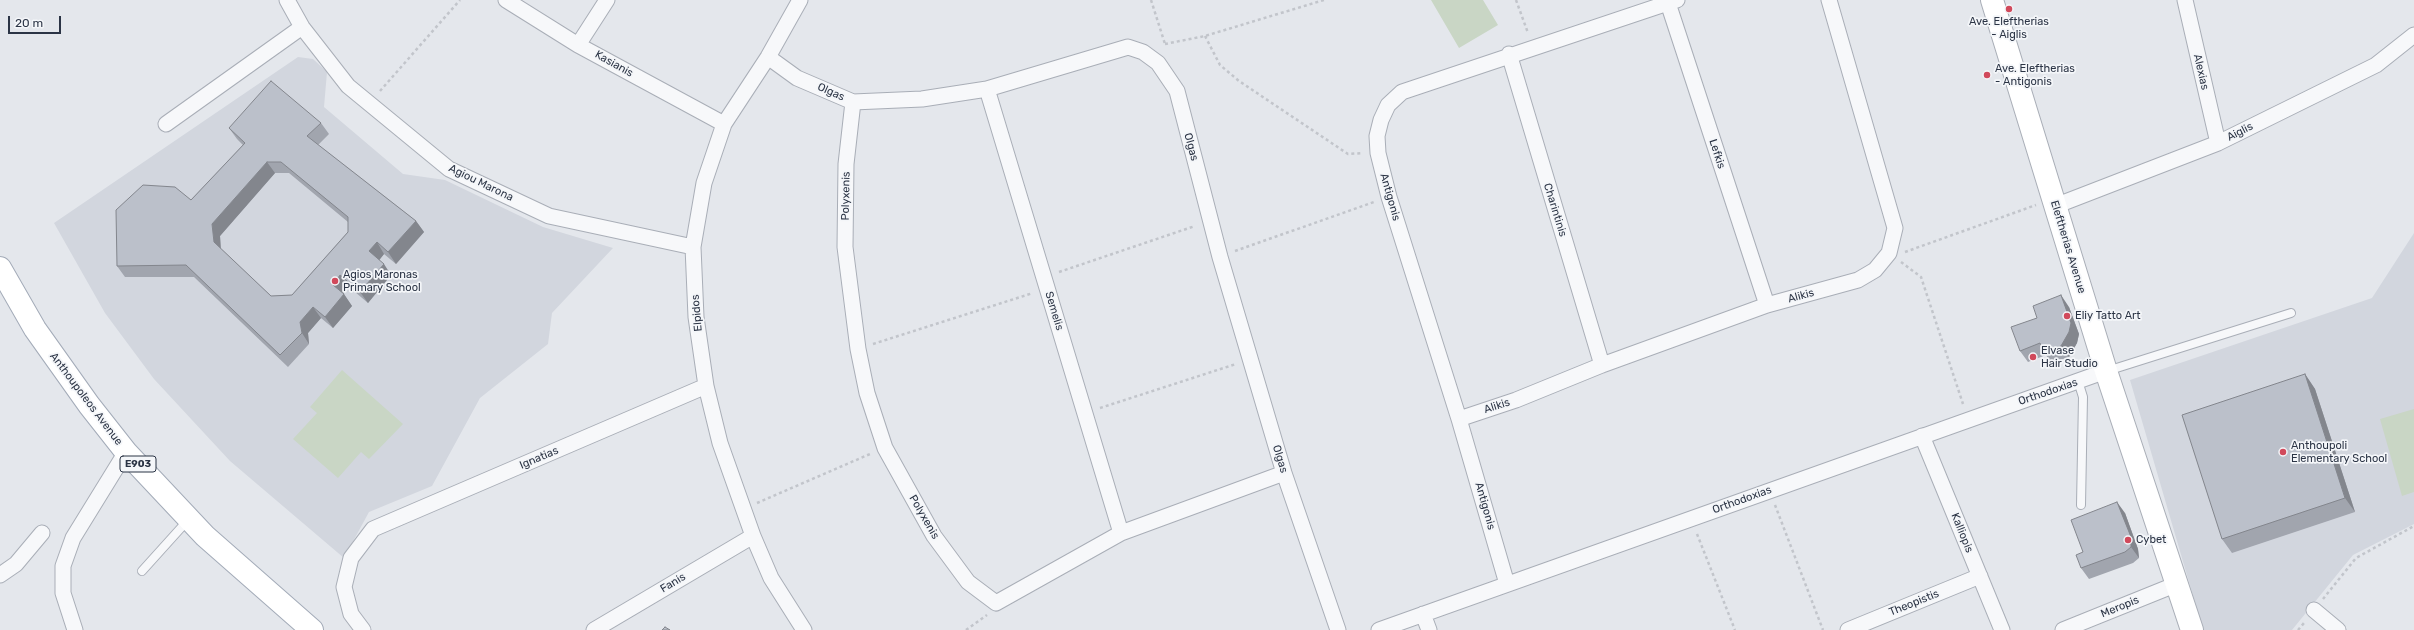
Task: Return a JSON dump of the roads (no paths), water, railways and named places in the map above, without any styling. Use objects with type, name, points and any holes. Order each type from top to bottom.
[{"type":"main road","name":"Eleftherias Avenue","points":[[1992,0],[2106,371],[2192,630]]},
{"type":"main road","name":"Anthoupoleos Avenue","points":[[0,268],[35,330],[89,405],[126,452],[205,536],[312,630]]},
{"type":"street","name":"Agiou Marona","points":[[287,0],[302,27],[344,82],[449,169],[549,216],[693,247]]},
{"type":"street","name":"Kasianis","points":[[506,0],[578,45],[724,124]]},
{"type":"street","points":[[578,45],[606,0]]},
{"type":"street","name":"Elpidos","points":[[800,0],[768,57],[724,124],[704,183],[693,247],[696,317],[706,386],[720,443],[744,509],[752,536],[771,578],[804,630]]},
{"type":"street","name":"Alikis","points":[[1459,419],[1516,400],[1602,365],[1767,305],[1858,280],[1875,270],[1889,253],[1895,228],[1829,0]]},
{"type":"street","name":"Alexias","points":[[2185,0],[2218,143]]},
{"type":"street","name":"Antigonis","points":[[1507,584],[1459,419],[1389,196],[1378,153],[1377,136],[1381,120],[1388,105],[1402,92],[1509,54],[1673,2]]},
{"type":"street","name":"Lefkis","points":[[1673,2],[1767,305]]},
{"type":"street","points":[[166,124],[302,27]]},
{"type":"street","name":"Aiglis","points":[[2054,202],[2218,143],[2376,65],[2414,35]]},
{"type":"street","name":"Olgas","points":[[768,57],[797,78],[852,102],[922,99],[987,89],[1128,47],[1143,52],[1158,63],[1177,91],[1210,221],[1250,360],[1284,473],[1338,630]]},
{"type":"street","name":"Charintinis","points":[[1509,54],[1602,365]]},
{"type":"street","name":"Semelis","points":[[987,89],[1121,533]]},
{"type":"street","name":"Polyxenis","points":[[852,102],[846,164],[845,247],[858,349],[867,393],[885,448],[934,536],[968,582],[996,603],[1121,533]]},
{"type":"street","name":"Orthodoxias","points":[[1379,630],[2106,371]]},
{"type":"street","name":"Ignatias","points":[[363,630],[351,614],[344,587],[351,558],[372,529],[706,386]]},
{"type":"street","name":"Kalliopis","points":[[1922,436],[2002,630]]},
{"type":"street","points":[[75,630],[64,593],[62,566],[73,538],[126,452]]},
{"type":"street","points":[[1121,533],[1284,473]]},
{"type":"street","points":[[0,575],[16,564],[42,533]]},
{"type":"street","name":"Fanis","points":[[594,630],[752,536]]},
{"type":"street","name":"Theopistis","points":[[1848,630],[1980,576]]},
{"type":"street","name":"Meropis","points":[[2063,630],[2177,584]]},
{"type":"street","points":[[2314,610],[2338,630]]},
{"type":"street","points":[[1423,614],[1428,630]]},
{"type":"lane","points":[[2106,371],[2291,313]]},
{"type":"lane","points":[[2078,382],[2083,397],[2081,505]]},
{"type":"lane","points":[[142,571],[189,518]]},
{"type":"place","name":"Ave. Eleftherias - Aiglis","points":[[2009,9]]},
{"type":"place","name":"Ave. Eleftherias - Antigonis","points":[[1987,75]]},
{"type":"place","name":"Agios Maronas Primary School","points":[[335,281]]},
{"type":"place","name":"Eliy Tatto Art","points":[[2067,316]]},
{"type":"place","name":"Elvase Hair Studio","points":[[2033,357]]},
{"type":"place","name":"Anthoupoli Elementary School","points":[[2283,452]]},
{"type":"place","name":"Cybet","points":[[2128,540]]}]
